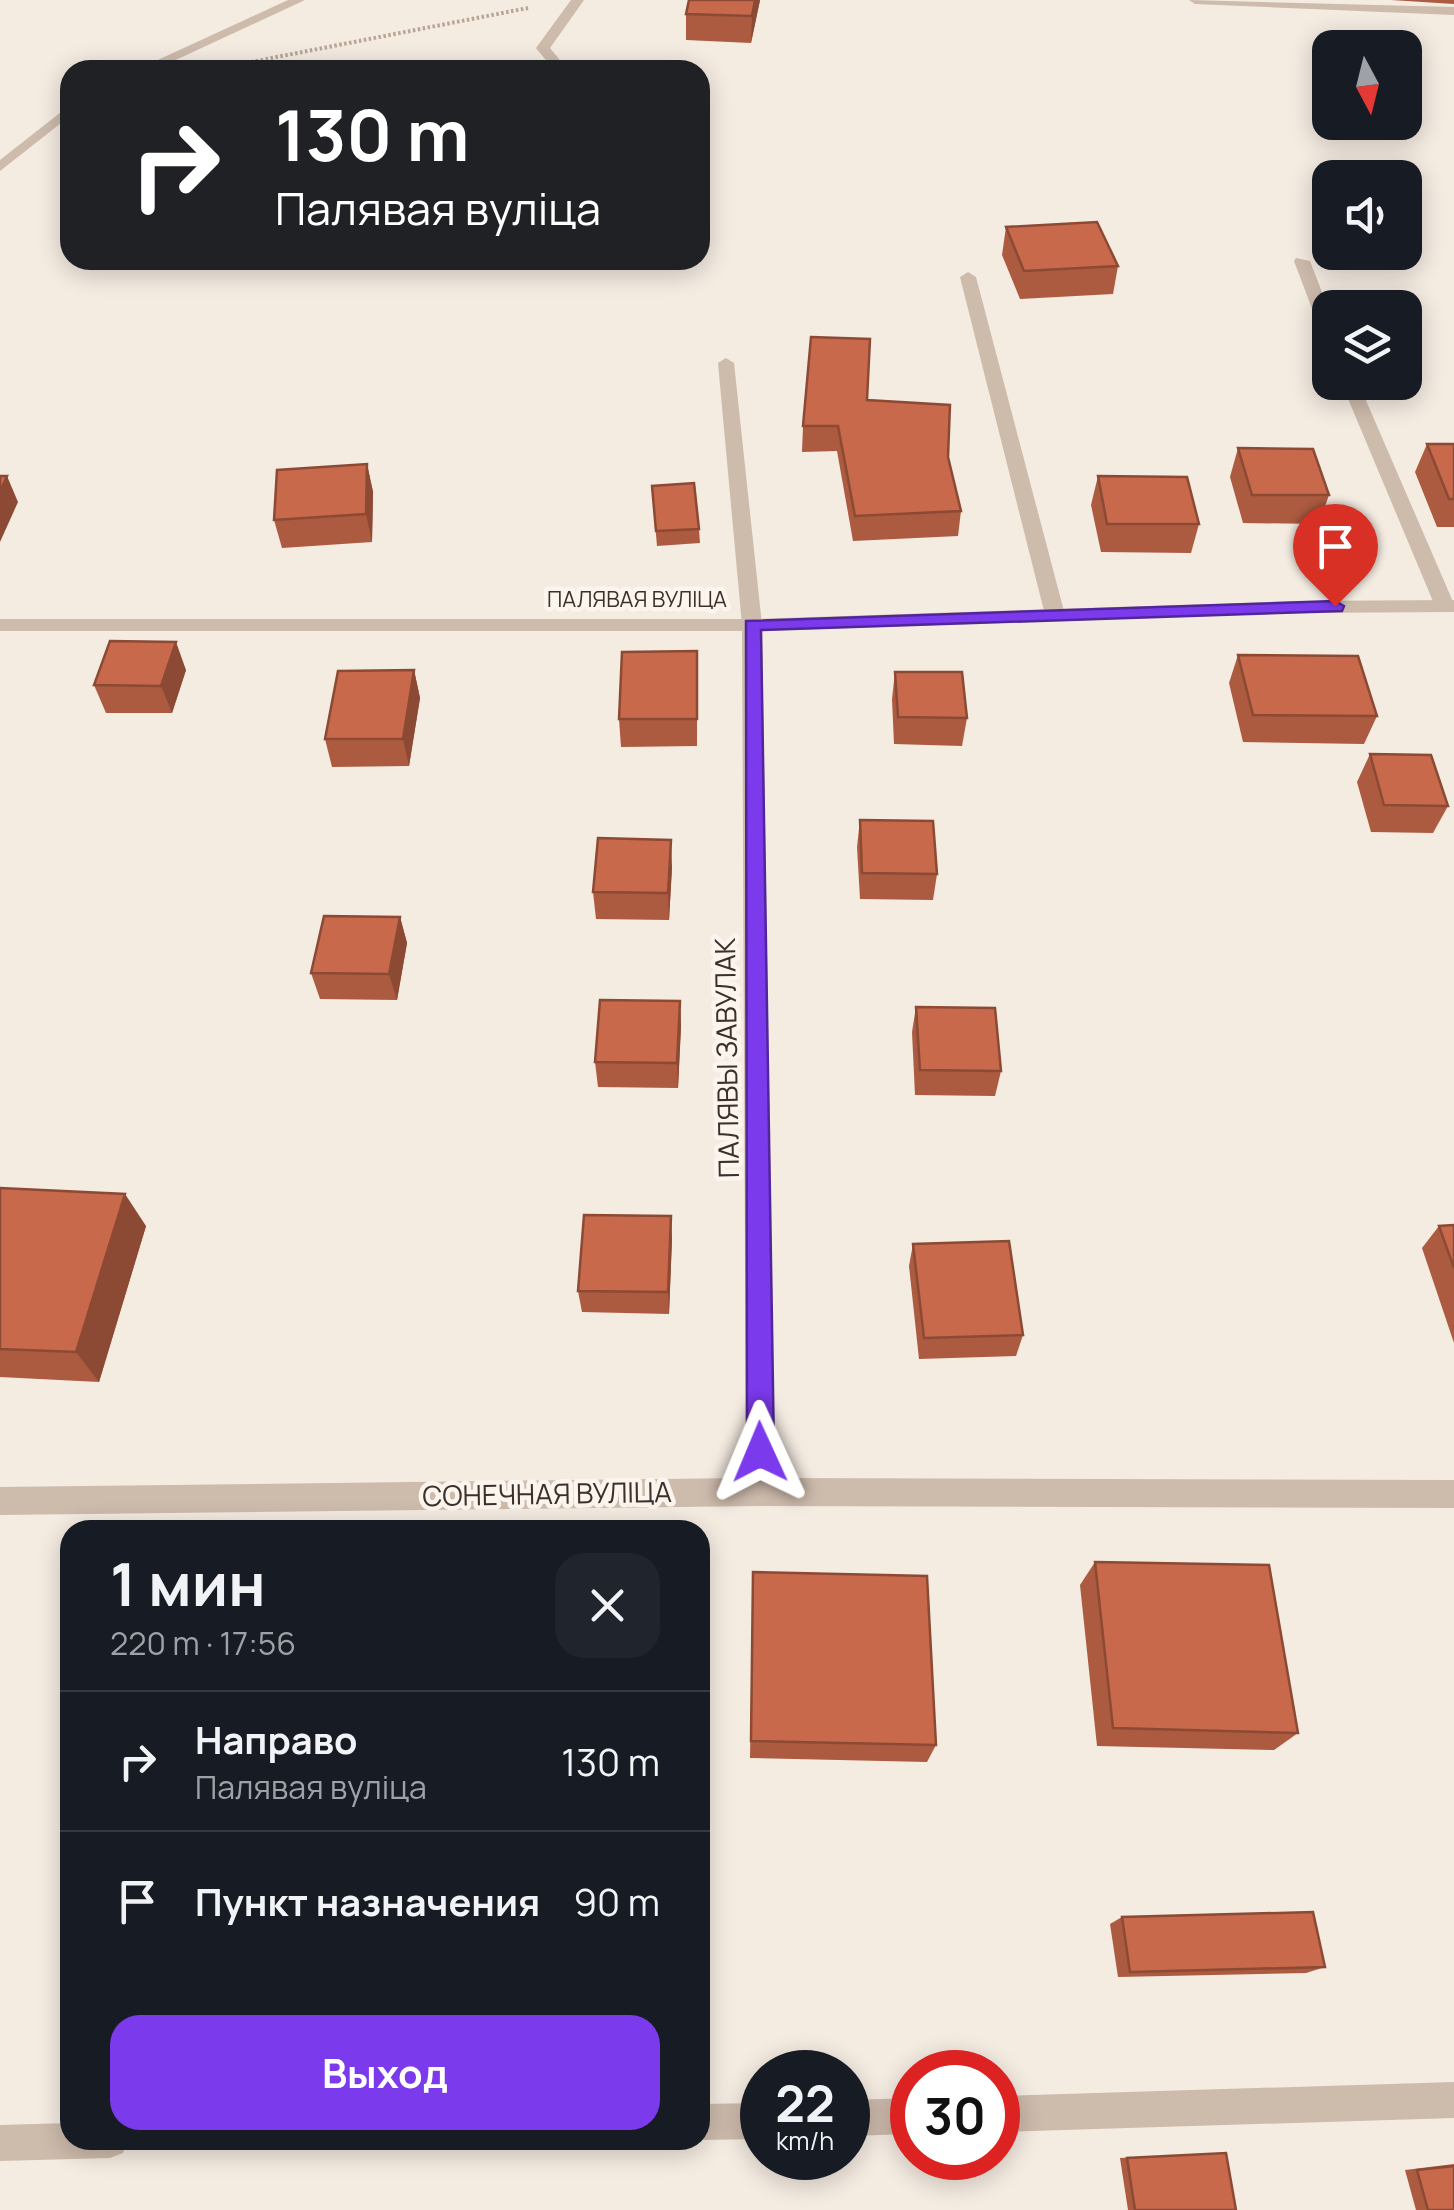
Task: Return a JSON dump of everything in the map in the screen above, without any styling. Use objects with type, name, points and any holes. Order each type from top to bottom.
[{"type":"street","points":[[165,60],[299,0]]},
{"type":"street","points":[[553,60],[543,48],[578,0]]},
{"type":"street","points":[[1194,0],[1454,11]]},
{"type":"street","points":[[0,167],[60,117]]},
{"type":"street","points":[[1302,261],[1313,290]]},
{"type":"street","points":[[968,277],[1055,615]]},
{"type":"street","name":"ПАЛЯВЫ ЗАВУЛАК","points":[[726,363],[752,625],[761,1492]]},
{"type":"street","points":[[1357,400],[1449,606]]},
{"type":"street","name":"ПАЛЯВАЯ ВУЛІЦА","points":[[0,625],[752,625],[1449,606]]},
{"type":"street","name":"СОНЕЧНАЯ ВУЛІЦА","points":[[0,1501],[761,1492],[1454,1494]]},
{"type":"street","points":[[1020,2113],[1454,2100]]},
{"type":"street","points":[[710,2122],[740,2121]]},
{"type":"street","points":[[0,2143],[60,2141]]},
{"type":"path","points":[[261,60],[530,8]]},
{"type":"building","points":[[689,0],[755,0],[752,16],[686,14]]},
{"type":"building","points":[[1097,222],[1118,266],[1024,271],[1006,227]]},
{"type":"building","points":[[811,337],[870,339],[867,400],[950,405],[948,457],[961,511],[855,516],[838,426],[803,426]]},
{"type":"building","points":[[1427,444],[1454,444],[1454,499],[1449,499]]},
{"type":"building","points":[[1238,448],[1313,449],[1329,495],[1252,495]]},
{"type":"building","points":[[367,464],[366,514],[274,520],[277,470]]},
{"type":"building","points":[[1098,476],[1187,477],[1199,524],[1107,524]]},
{"type":"building","points":[[694,483],[699,529],[656,531],[652,486]]},
{"type":"building","points":[[110,641],[176,642],[161,686],[94,685]]},
{"type":"building","points":[[697,651],[697,719],[619,719],[622,652]]},
{"type":"building","points":[[1238,655],[1358,656],[1377,716],[1253,715]]},
{"type":"building","points":[[414,670],[403,739],[325,739],[338,671]]},
{"type":"building","points":[[895,672],[962,672],[967,718],[898,717]]},
{"type":"building","points":[[1370,754],[1431,755],[1448,806],[1384,805]]},
{"type":"building","points":[[860,820],[933,821],[937,874],[862,873]]},
{"type":"building","points":[[598,838],[671,840],[668,893],[593,892]]},
{"type":"building","points":[[324,916],[400,917],[389,974],[311,973]]},
{"type":"building","points":[[600,1000],[680,1001],[677,1063],[595,1062]]},
{"type":"building","points":[[916,1007],[995,1008],[1001,1071],[920,1070]]},
{"type":"building","points":[[0,1188],[125,1194],[76,1352],[0,1349]]},
{"type":"building","points":[[584,1215],[671,1216],[668,1292],[578,1291]]},
{"type":"building","points":[[1454,1225],[1454,1268],[1439,1226]]},
{"type":"building","points":[[1009,1241],[1023,1335],[924,1338],[913,1244]]},
{"type":"building","points":[[1095,1562],[1269,1565],[1298,1733],[1113,1728]]},
{"type":"building","points":[[753,1572],[927,1576],[936,1745],[751,1741]]},
{"type":"building","points":[[1313,1912],[1325,1967],[1130,1972],[1122,1917]]},
{"type":"building","points":[[1226,2153],[1236,2210],[1135,2210],[1127,2158]]},
{"type":"building","points":[[1454,2166],[1454,2210],[1428,2210],[1417,2170]]},
{"type":"route","points":[[760,1452],[752,625],[1335,606]]}]
